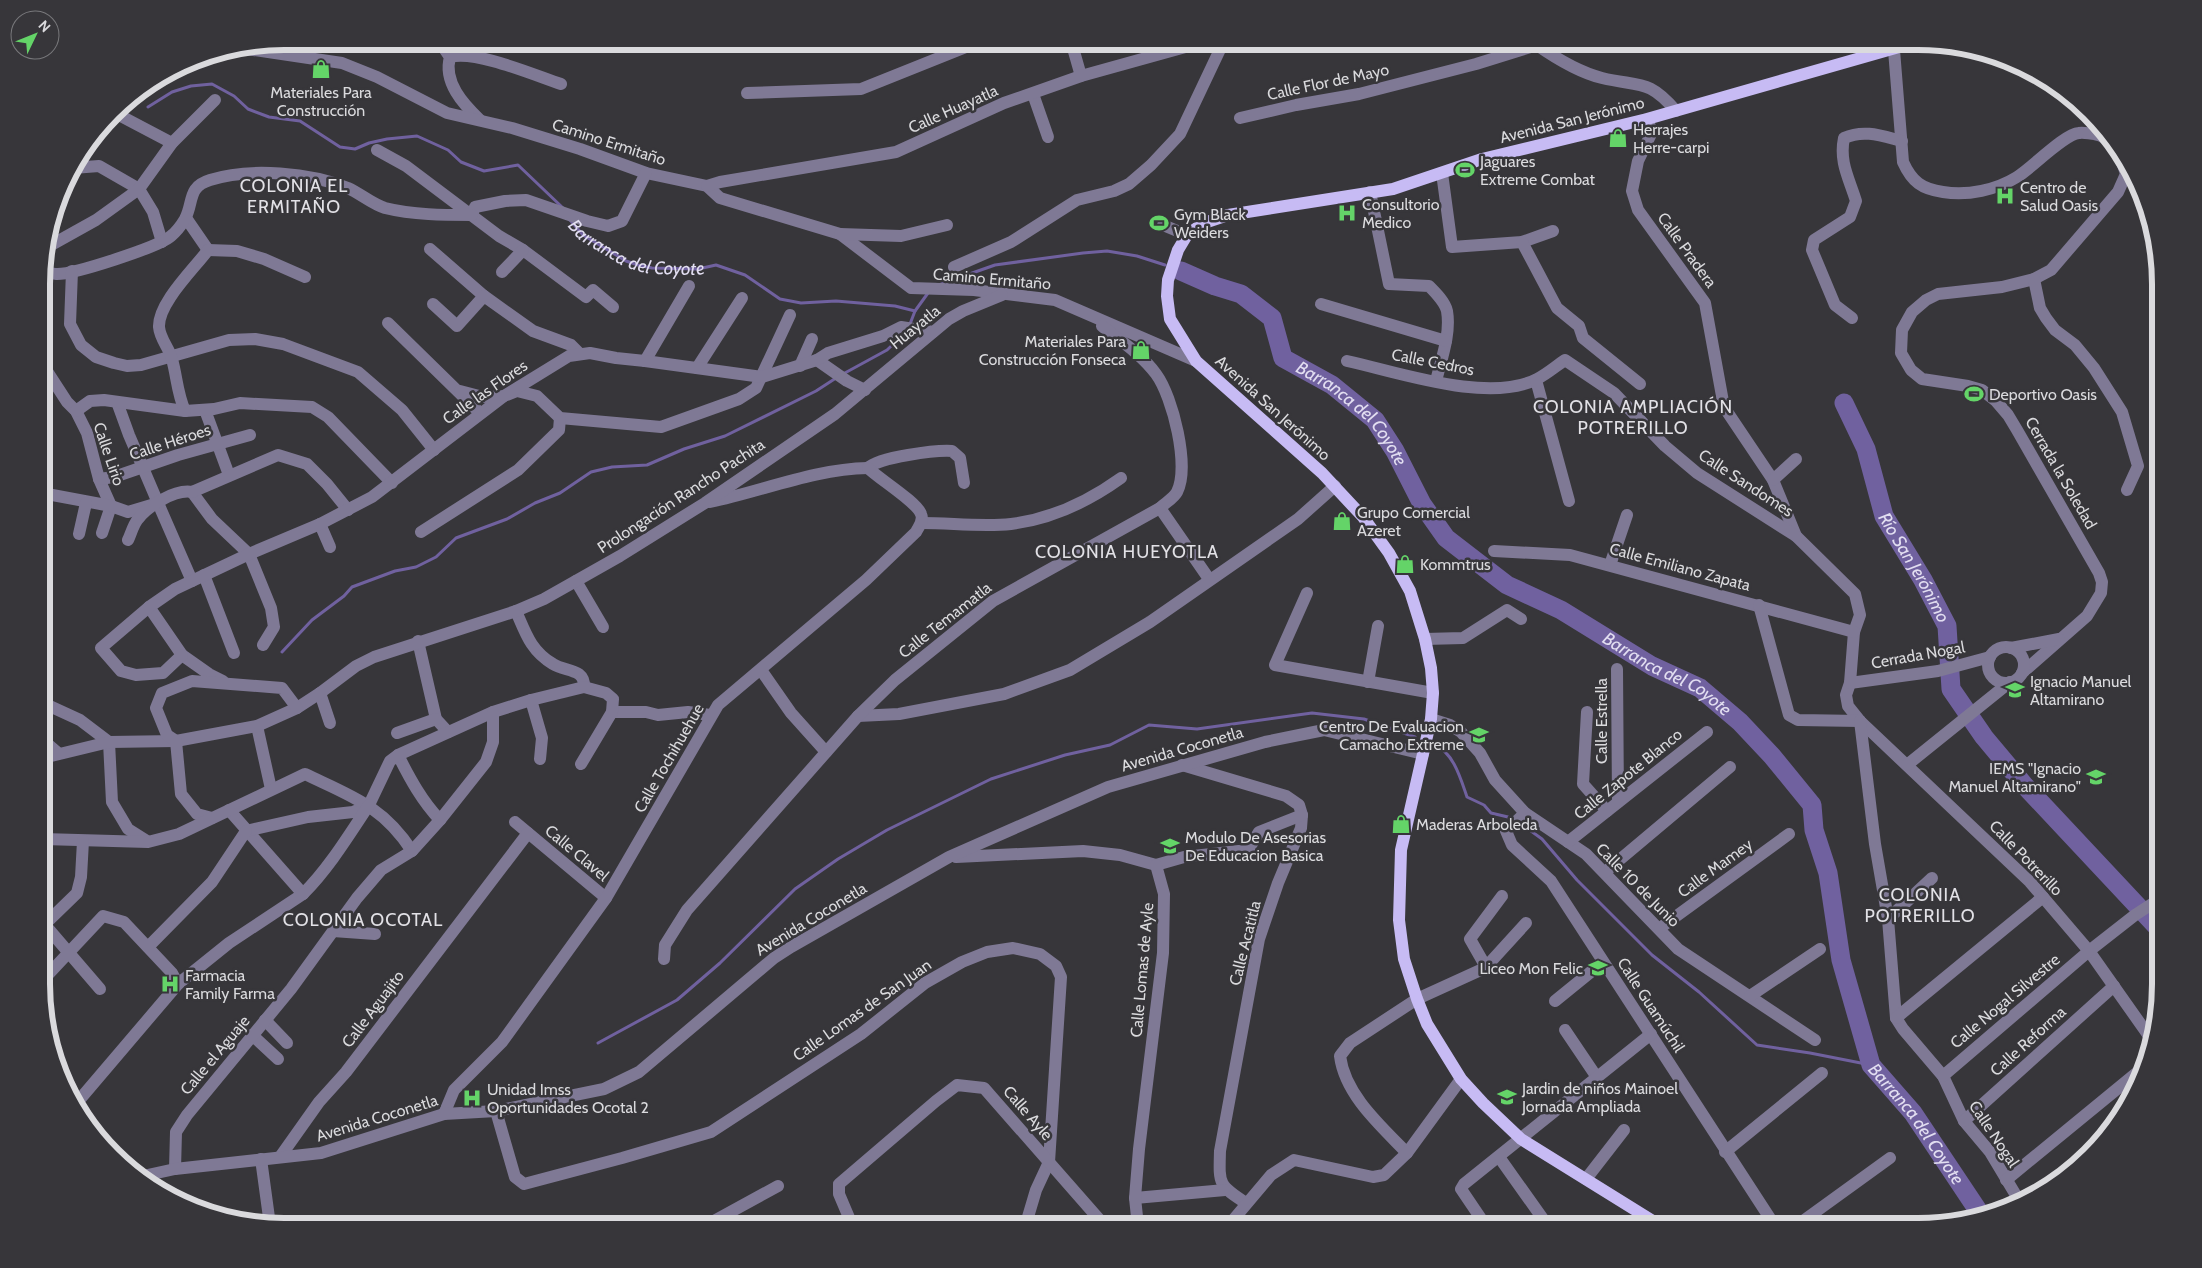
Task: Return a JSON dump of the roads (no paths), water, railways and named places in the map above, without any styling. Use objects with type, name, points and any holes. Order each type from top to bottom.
[{"type":"main road","name":"Avenida San Jerónimo","points":[[1648,1218],[1521,1139],[1460,1079],[1427,1024],[1404,959],[1399,920],[1401,850],[1431,719],[1433,693],[1431,668],[1425,640],[1410,591],[1389,553],[1363,517],[1335,486],[1196,361],[1170,319],[1167,296],[1168,280],[1172,265],[1187,235],[1204,223],[1228,214],[1393,189],[1482,159],[1647,119],[1894,50]]},
{"type":"street","name":"Camino Ermitaño","points":[[291,50],[342,63],[377,76],[448,113],[480,120],[580,149],[646,173],[707,186],[720,198],[840,234],[911,288],[974,290],[1054,300],[1093,318]]},
{"type":"street","points":[[446,50],[450,56],[452,81],[459,98],[480,120]]},
{"type":"street","points":[[747,93],[861,89],[958,50]]},
{"type":"street","points":[[1074,50],[1081,76]]},
{"type":"street","name":"Calle Huayatla","points":[[707,186],[720,182],[896,152],[958,122],[1004,103],[1081,76],[1175,50]]},
{"type":"street","points":[[954,267],[1011,242],[1077,200],[1114,191],[1128,184],[1151,165],[1180,134],[1220,50]]},
{"type":"street","name":"Calle Flor de Mayo","points":[[1240,118],[1296,105],[1359,94],[1476,64],[1517,50]]},
{"type":"street","points":[[1548,50],[1578,70],[1602,78],[1639,83],[1658,91],[1676,110]]},
{"type":"street","name":"Cerrada la Soledad","points":[[1894,50],[1903,162],[1909,176],[1928,190],[1952,193],[1977,192],[2001,186],[2018,177],[2064,140],[2078,132],[2098,135]]},
{"type":"street","points":[[450,56],[458,54],[496,62],[561,84]]},
{"type":"street","points":[[1033,94],[1048,137]]},
{"type":"street","points":[[53,244],[96,220],[139,189],[172,143],[215,100]]},
{"type":"street","points":[[121,116],[172,143]]},
{"type":"street","name":"Calle Pradera","points":[[1647,119],[1652,132],[1638,161],[1632,191],[1638,210],[1705,304],[1724,407],[1773,480],[1796,536]]},
{"type":"street","points":[[1852,318],[1835,305],[1812,250],[1814,240],[1850,216],[1856,201],[1841,152],[1844,138],[1854,133],[1872,134],[1902,141]]},
{"type":"street","points":[[376,150],[406,166],[499,236],[523,250],[586,297],[592,290],[613,307]]},
{"type":"street","points":[[81,167],[99,166],[139,189],[152,212],[162,242]]},
{"type":"street","points":[[472,215],[475,207],[505,201],[526,200],[608,226],[622,221],[646,173]]},
{"type":"street","points":[[51,273],[56,274],[72,271],[122,257],[162,242],[170,237],[186,218],[193,192],[198,186],[210,180],[241,174],[289,174],[349,188],[383,207],[409,212],[472,215]]},
{"type":"street","points":[[1442,174],[1452,247],[1522,242],[1553,231]]},
{"type":"street","name":"Cerrada la Soledad","points":[[2022,673],[2087,616],[2098,602],[2102,582],[2094,562],[2012,422],[1996,401],[1982,390],[1968,386],[1922,380],[1912,370],[1901,352],[1902,330],[1912,312],[1926,300],[1938,294],[2002,287],[2034,279],[2051,270],[2118,192],[2125,175]]},
{"type":"street","points":[[1370,192],[1389,284],[1429,286],[1439,296],[1447,310],[1446,341],[1436,381]]},
{"type":"street","points":[[186,218],[208,250]]},
{"type":"street","points":[[840,234],[901,236],[947,226]]},
{"type":"street","points":[[1163,226],[1187,235]]},
{"type":"street","points":[[1522,242],[1558,308],[1579,326],[1583,338],[1640,384]]},
{"type":"street","points":[[430,249],[484,296],[533,331],[571,345],[580,353]]},
{"type":"street","points":[[208,250],[237,250],[264,259],[305,277]]},
{"type":"street","points":[[185,411],[178,394],[171,357],[165,348],[159,327],[162,311],[172,294],[208,250]]},
{"type":"street","points":[[502,272],[523,250]]},
{"type":"street","points":[[72,271],[70,324],[81,345],[96,357],[127,366],[141,365],[229,340],[255,339],[283,344],[358,372],[402,410],[434,450]]},
{"type":"street","points":[[2034,279],[2040,308],[2046,318],[2055,330],[2074,345],[2094,368],[2122,412],[2138,466],[2127,490]]},
{"type":"street","points":[[645,361],[689,286]]},
{"type":"street","name":"Huayatla","points":[[860,394],[933,332],[963,311],[1002,295]]},
{"type":"street","points":[[433,304],[457,326],[484,296]]},
{"type":"street","points":[[697,368],[742,298]]},
{"type":"street","points":[[1321,304],[1446,341]]},
{"type":"street","points":[[460,391],[483,397],[504,396],[518,392],[537,396],[560,418],[661,427],[739,398],[756,388],[790,315]]},
{"type":"street","points":[[1093,318],[1196,361]]},
{"type":"street","name":"Calle Temamatla","points":[[664,959],[665,945],[687,910],[858,716],[895,680],[993,601],[1160,508],[1177,493],[1180,479],[1179,435],[1172,405],[1157,375],[1139,355],[1093,318]]},
{"type":"street","points":[[388,323],[460,391],[480,414]]},
{"type":"street","name":"Calle las Flores","points":[[182,655],[163,673],[136,675],[121,670],[101,648],[149,607],[175,589],[249,554],[320,524],[348,510],[392,483],[504,396],[569,356],[590,352],[616,358],[762,377],[800,366],[817,360],[828,353],[883,336],[901,328],[933,332]]},
{"type":"street","points":[[800,366],[812,339]]},
{"type":"street","points":[[817,360],[847,381],[860,394]]},
{"type":"street","name":"Calle Cedros","points":[[1347,361],[1459,386],[1500,389],[1536,380],[1565,360]]},
{"type":"street","name":"Calle Sandomes","points":[[1565,360],[1614,393],[1665,446],[1698,473],[1796,536]]},
{"type":"street","name":"Calle Lirio","points":[[50,376],[67,402],[76,411],[87,433],[99,479],[111,506],[102,533]]},
{"type":"street","points":[[1536,380],[1569,501]]},
{"type":"street","name":"Prolongación Rancho Pachita","points":[[50,756],[109,742],[176,741],[257,726],[297,708],[356,666],[374,657],[418,641],[516,611],[576,581],[620,556],[705,503],[835,414],[860,394]]},
{"type":"street","points":[[76,411],[90,401],[117,402],[185,411],[205,410],[240,403],[312,407],[328,417],[392,483]]},
{"type":"street","points":[[117,402],[158,503],[198,578],[234,653]]},
{"type":"street","points":[[205,410],[229,475]]},
{"type":"street","points":[[421,532],[518,470],[559,430],[560,418]]},
{"type":"street","name":"Calle Héroes","points":[[99,479],[114,477],[217,443],[250,435]]},
{"type":"street","points":[[705,503],[743,495],[830,471],[868,468],[873,464],[905,456],[941,450],[952,451],[960,458],[964,484]]},
{"type":"street","points":[[128,540],[138,519],[173,493],[192,492],[278,455],[307,464],[327,484],[348,510]]},
{"type":"street","points":[[1773,480],[1796,459]]},
{"type":"street","points":[[868,468],[911,502],[922,514],[922,523],[1010,524],[1030,521],[1083,502],[1121,478]]},
{"type":"street","points":[[858,716],[899,714],[1004,694],[1070,670],[1150,622],[1209,579],[1298,519],[1335,486]]},
{"type":"street","points":[[192,492],[212,519],[249,554],[271,608],[274,627],[262,645]]},
{"type":"street","points":[[50,495],[86,503],[111,506],[128,512],[158,503]]},
{"type":"street","points":[[79,534],[86,503]]},
{"type":"street","points":[[1160,508],[1209,579]]},
{"type":"street","points":[[1610,565],[1627,515]]},
{"type":"street","name":"Calle Tochihuehue","points":[[444,1114],[454,1090],[502,1042],[606,898],[710,715],[718,705],[866,580],[916,532],[922,523]]},
{"type":"street","points":[[320,524],[330,547]]},
{"type":"street","points":[[1796,536],[1855,594],[1860,615],[1854,632],[1850,683],[1846,694],[1848,706],[1860,721],[1875,844],[1888,919],[1896,1018]]},
{"type":"street","name":"Calle Emiliano Zapata","points":[[1494,551],[1570,555],[1854,632]]},
{"type":"street","points":[[576,581],[603,627]]},
{"type":"street","points":[[1308,593],[1275,665],[1433,693]]},
{"type":"street","points":[[1759,605],[1789,715],[1798,720],[1860,721]]},
{"type":"street","points":[[149,607],[182,655],[209,674],[230,685]]},
{"type":"street","points":[[1425,640],[1463,638],[1506,610],[1521,619]]},
{"type":"street","points":[[516,611],[527,636],[540,656],[557,667],[580,673],[585,680],[584,687]]},
{"type":"street","points":[[1368,682],[1378,626]]},
{"type":"street","name":"Cerrada la Soledad","points":[[2011,648],[2059,639]]},
{"type":"street","points":[[418,641],[436,719],[448,732]]},
{"type":"street","points":[[1907,765],[2010,682],[2017,679],[2022,673],[2024,667],[2021,655],[2011,648],[1999,649],[1990,657],[1988,663],[1990,674],[1999,681],[2010,682]]},
{"type":"street","name":"Cerrada Nogal","points":[[1850,683],[1938,671],[1990,657]]},
{"type":"street","name":"Calle Estrella","points":[[1618,669],[1618,802]]},
{"type":"street","points":[[760,670],[791,713],[826,752]]},
{"type":"street","points":[[212,818],[197,814],[181,794],[176,741],[167,735],[156,708],[162,693],[192,681],[282,688],[297,708]]},
{"type":"street","points":[[80,1099],[178,984],[229,943],[303,894],[329,864],[369,804],[390,761],[398,755],[493,712],[531,700],[584,687],[606,693],[613,699],[612,712],[581,764]]},
{"type":"street","points":[[320,693],[330,723]]},
{"type":"street","points":[[531,700],[542,738],[540,759]]},
{"type":"street","points":[[50,706],[80,720],[109,742],[112,802],[128,829],[148,842]]},
{"type":"street","name":"Calle el Aguaje","points":[[175,1169],[176,1132],[187,1115],[291,989],[356,898],[381,870],[412,851],[440,820],[486,762],[493,742],[493,712]]},
{"type":"street","points":[[612,712],[646,712],[658,715],[688,712],[710,715]]},
{"type":"street","points":[[1586,712],[1583,784],[1608,811]]},
{"type":"street","points":[[397,732],[436,719]]},
{"type":"street","name":"Calle 10 de Junio","points":[[1431,719],[1450,725],[1461,732],[1480,753],[1496,780],[1525,813],[1586,854],[1606,872],[1678,949],[1816,1040]]},
{"type":"street","name":"Calle Potrerillo","points":[[1860,721],[2030,882],[2089,951],[2147,1032]]},
{"type":"street","points":[[257,726],[271,789]]},
{"type":"street","name":"Avenida Coconetla","points":[[148,1175],[175,1169],[321,1153],[444,1114],[496,1111],[604,1089],[639,1072],[774,958],[949,857],[1108,787],[1265,742],[1324,730],[1423,754]]},
{"type":"street","name":"Calle Zapote Blanco","points":[[1568,842],[1707,732]]},
{"type":"street","points":[[50,746],[58,753]]},
{"type":"street","points":[[398,755],[410,779],[430,809],[440,820]]},
{"type":"street","points":[[949,857],[1083,851],[1120,855],[1156,865],[1184,858],[1248,850],[1258,832],[1302,815],[1299,805],[1286,796],[1182,765]]},
{"type":"street","points":[[1606,872],[1730,767]]},
{"type":"street","points":[[50,839],[148,842],[179,834],[305,774],[369,804],[395,826],[412,851]]},
{"type":"street","points":[[148,947],[212,882],[246,831],[308,817],[353,812],[369,804]]},
{"type":"street","points":[[229,810],[303,894]]},
{"type":"street","name":"Calle Guamúchil","points":[[1525,813],[1506,831],[1512,845],[1551,881],[1770,1218]]},
{"type":"street","name":"Calle Acatitla","points":[[1225,1190],[1220,1183],[1220,1151],[1260,939],[1278,883],[1301,828],[1302,815]]},
{"type":"street","name":"Calle Clavel","points":[[515,822],[606,898]]},
{"type":"street","name":"Calle Aguajito","points":[[280,1157],[301,1125],[346,1072],[528,833]]},
{"type":"street","name":"Calle Mamey","points":[[1660,928],[1789,834]]},
{"type":"street","points":[[50,919],[78,893],[83,841]]},
{"type":"street","name":"Calle Lomas de Ayle","points":[[1137,1218],[1135,1198],[1163,953],[1164,894],[1156,865]]},
{"type":"street","points":[[1888,919],[1932,878]]},
{"type":"street","points":[[1486,967],[1470,939],[1502,896]]},
{"type":"street","points":[[1896,1018],[2042,897]]},
{"type":"street","name":"Calle Nogal Silvestre","points":[[1943,1076],[2089,951],[2135,915],[2152,906]]},
{"type":"street","points":[[50,973],[103,916],[124,922],[172,972],[178,984]]},
{"type":"street","points":[[1407,1153],[1357,1098],[1342,1068],[1340,1056],[1350,1043],[1417,999],[1486,967],[1526,923]]},
{"type":"street","points":[[333,931],[375,934]]},
{"type":"street","points":[[50,932],[100,989]]},
{"type":"street","name":"Calle Lomas de San Juan","points":[[496,1111],[515,1177],[524,1184],[711,1132],[861,1034],[925,983],[962,962],[987,952],[1013,948],[1040,954],[1056,966],[1061,977],[1049,1162]]},
{"type":"street","points":[[1750,996],[1820,949]]},
{"type":"street","points":[[1555,1000],[1603,962]]},
{"type":"street","name":"Calle Reforma","points":[[1964,1120],[2114,986]]},
{"type":"street","name":"Calle Nogal","points":[[1896,1018],[1943,1076],[1964,1120],[1990,1152],[2016,1196]]},
{"type":"street","points":[[265,1020],[287,1043]]},
{"type":"street","points":[[1565,1030],[1596,1076]]},
{"type":"street","points":[[1481,1218],[1461,1189],[1596,1076],[1651,1034]]},
{"type":"street","points":[[252,1035],[278,1059]]},
{"type":"street","points":[[1725,1152],[1822,1073]]},
{"type":"street","points":[[2006,1180],[2133,1076]]},
{"type":"street","points":[[1234,1218],[1271,1175],[1294,1160],[1373,1177],[1384,1175],[1407,1153],[1460,1079]]},
{"type":"street","name":"Calle Ayle","points":[[849,1218],[839,1194],[839,1184],[936,1100],[958,1085],[984,1088],[1098,1218]]},
{"type":"street","points":[[1586,1179],[1624,1130]]},
{"type":"street","points":[[1499,1157],[1542,1218]]},
{"type":"street","points":[[1807,1218],[1890,1158]]},
{"type":"street","points":[[261,1159],[269,1217]]},
{"type":"street","points":[[1027,1218],[1036,1190],[1049,1162]]},
{"type":"street","points":[[719,1218],[778,1186]]},
{"type":"street","points":[[1135,1198],[1225,1190],[1246,1203]]},
{"type":"waterway","name":"Barranca del Coyote","points":[[148,107],[172,92],[191,86],[212,84],[234,96],[248,109],[269,117],[300,121],[340,147],[355,149],[369,143],[387,139],[417,136],[448,150],[461,162],[484,171],[518,165],[563,208]]},
{"type":"waterway","name":"Barranca del Coyote","points":[[570,220],[583,235],[626,261],[652,268],[698,269],[716,265],[745,275],[780,299],[801,303],[836,301],[895,306],[915,311],[928,293]]},
{"type":"waterway","name":"Barranca del Coyote","points":[[941,284],[995,265],[1083,253],[1107,251],[1137,256],[1165,265]]},
{"type":"waterway","name":"Barranca del Coyote","points":[[1181,271],[1215,286],[1241,294],[1272,318],[1283,358],[1332,385],[1375,420],[1395,451],[1422,504],[1446,538],[1507,585],[1561,610],[1652,666],[1700,688],[1740,722],[1772,756],[1812,805],[1814,830],[1828,873],[1841,960],[1871,1065],[1913,1113],[1978,1210]]},
{"type":"waterway","points":[[910,324],[915,311]]},
{"type":"waterway","points":[[843,374],[887,350],[906,332]]},
{"type":"waterway","points":[[282,652],[312,620],[344,596],[352,587],[395,571],[416,567],[436,557],[456,538],[507,519],[535,503],[560,493],[591,472],[612,467],[647,465],[684,449],[725,436],[816,391],[836,378]]},
{"type":"waterway","name":"Río San Jerónimo","points":[[1844,403],[1866,449],[1884,516],[1923,580],[1947,626],[1951,689],[1984,737],[2025,786],[2152,921]]},
{"type":"waterway","points":[[598,1043],[677,1000],[720,963],[795,889],[838,859],[887,830],[991,779],[1065,755],[1110,745],[1149,725],[1197,729],[1312,713],[1364,719],[1415,737]]},
{"type":"waterway","points":[[1435,745],[1442,749],[1452,760],[1467,797],[1484,805],[1491,813],[1508,817]]},
{"type":"waterway","points":[[1524,826],[1542,839],[1577,880],[1652,955],[1699,992],[1757,1045],[1871,1065]]},
{"type":"place","name":"Materiales Para Construcción","points":[[321,69]]},
{"type":"place","name":"Herrajes Herre-carpi","points":[[1618,138]]},
{"type":"place","name":"Jaguares Extreme Combat","points":[[1465,170]]},
{"type":"place","name":"Centro de Salud Oasis","points":[[2005,196]]},
{"type":"place","name":"Consultorio Medico","points":[[1347,213]]},
{"type":"place","name":"Gym Black Weiders","points":[[1159,223]]},
{"type":"place","name":"Materiales Para Construcción Fonseca","points":[[1141,350]]},
{"type":"place","name":"Deportivo Oasis","points":[[1974,394]]},
{"type":"place","name":"Grupo Comercial Azeret","points":[[1342,521]]},
{"type":"place","name":"Kommtrus","points":[[1405,564]]},
{"type":"place","name":"Ignacio Manuel Altamirano","points":[[2015,690]]},
{"type":"place","name":"Centro De Evaluacion Camacho Extreme","points":[[1479,735]]},
{"type":"place","name":"IEMS \"Ignacio Manuel Altamirano\"","points":[[2096,777]]},
{"type":"place","name":"Maderas Arboleda","points":[[1401,824]]},
{"type":"place","name":"Modulo De Asesorias De Educacion Basica","points":[[1170,846]]},
{"type":"place","name":"Liceo Mon Felic","points":[[1598,968]]},
{"type":"place","name":"Farmacia Family Farma","points":[[170,984]]},
{"type":"place","name":"Jardin de niños Mainoel Jornada Ampliada","points":[[1507,1097]]},
{"type":"place","name":"Unidad Imss Oportunidades Ocotal 2","points":[[472,1098]]},
{"type":"district","name":"COLONIA EL ERMITAÑO","points":[[294,196]]},
{"type":"district","name":"COLONIA AMPLIACIÓN POTRERILLO","points":[[1633,417]]},
{"type":"district","name":"COLONIA HUEYOTLA","points":[[1127,552]]},
{"type":"district","name":"COLONIA POTRERILLO","points":[[1920,905]]},
{"type":"district","name":"COLONIA OCOTAL","points":[[363,920]]}]
